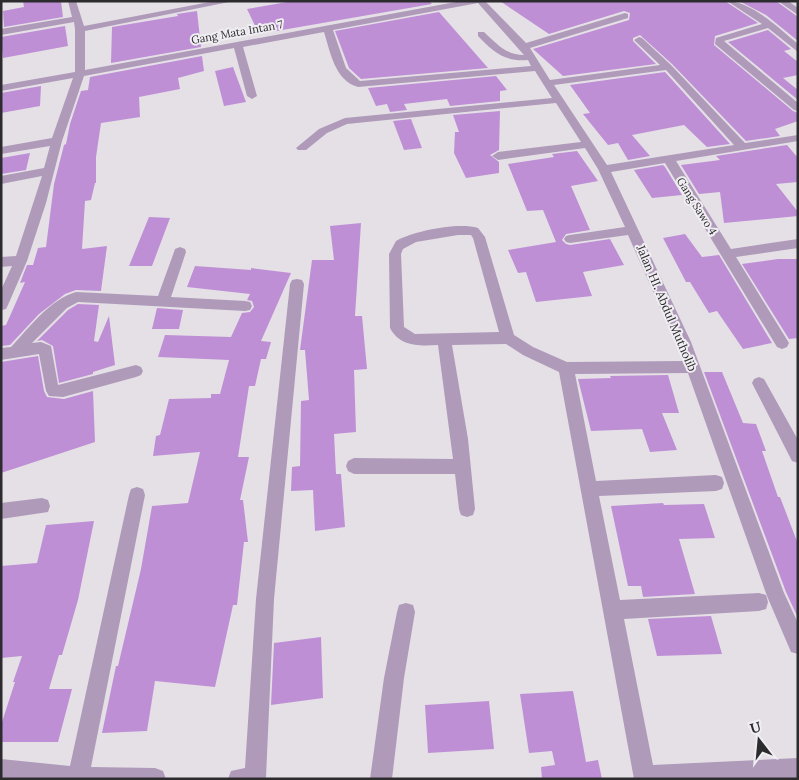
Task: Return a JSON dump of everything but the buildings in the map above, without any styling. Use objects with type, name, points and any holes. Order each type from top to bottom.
[{"type":"street","points":[[1,306],[21,261],[57,141],[80,73],[80,29],[72,1]]},
{"type":"street","points":[[80,29],[230,1]]},
{"type":"street","points":[[731,1],[796,44]]},
{"type":"street","points":[[782,1],[798,12]]},
{"type":"street","name":"Gang Mata Intan 7","points":[[1,88],[238,44],[484,2]]},
{"type":"street","name":"Jalan HI. Abdul Mutholib","points":[[484,2],[531,57],[546,83],[589,144],[604,169],[676,324],[776,596],[798,645]]},
{"type":"street","points":[[328,29],[339,62],[350,78],[358,84],[531,57],[624,16]]},
{"type":"street","points":[[1,32],[77,19]]},
{"type":"street","points":[[770,26],[731,35],[719,40],[720,44],[798,108]]},
{"type":"street","points":[[481,34],[504,56],[515,59],[531,57]]},
{"type":"street","points":[[639,40],[668,67],[742,147]]},
{"type":"street","points":[[238,44],[252,96]]},
{"type":"street","points":[[546,83],[668,67]]},
{"type":"street","points":[[302,148],[323,131],[345,121],[558,100]]},
{"type":"street","points":[[604,169],[798,138]]},
{"type":"street","points":[[1,151],[57,141]]},
{"type":"street","points":[[498,156],[589,144]]},
{"type":"street","name":"Gang Sawo 4","points":[[668,158],[782,343]]},
{"type":"street","points":[[1,180],[49,171]]},
{"type":"street","points":[[508,338],[479,237],[474,231],[456,230],[405,241],[397,248],[395,254],[397,328],[400,333],[413,340],[508,338],[528,351],[566,368],[693,367]]},
{"type":"street","points":[[570,239],[633,230]]},
{"type":"street","points":[[727,254],[798,243]]},
{"type":"street","points":[[163,302],[180,252]]},
{"type":"street","points":[[1,262],[21,261]]},
{"type":"street","points":[[253,778],[265,599],[297,284]]},
{"type":"street","points":[[8,353],[62,304],[76,297],[245,306]]},
{"type":"street","points":[[444,340],[460,440],[467,509]]},
{"type":"street","points":[[8,353],[41,348],[46,350],[51,386],[54,391],[63,391],[136,371]]},
{"type":"street","points":[[566,368],[644,777],[798,769]]},
{"type":"street","points":[[759,383],[798,456]]},
{"type":"street","points":[[354,466],[462,467]]},
{"type":"street","points":[[590,489],[716,483]]},
{"type":"street","points":[[78,776],[137,495]]},
{"type":"street","points":[[1,512],[42,506]]},
{"type":"street","points":[[613,610],[759,602]]},
{"type":"street","points":[[381,779],[394,678],[406,612]]},
{"type":"street","points":[[1,770],[155,779]]}]
